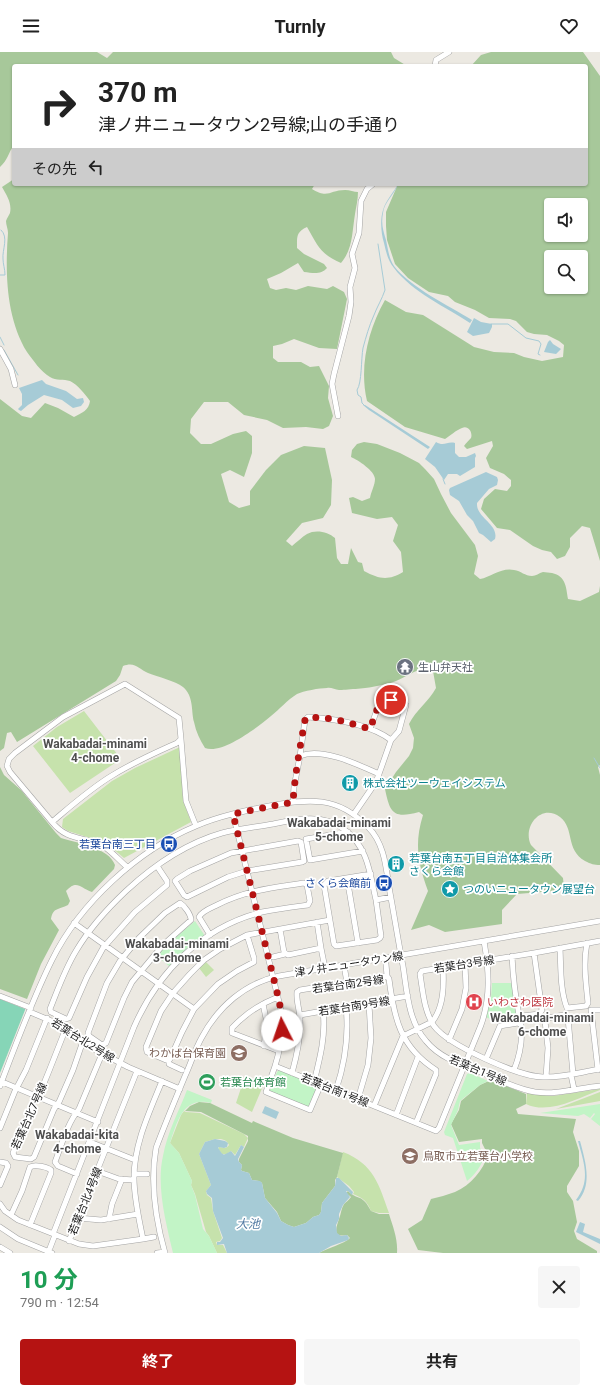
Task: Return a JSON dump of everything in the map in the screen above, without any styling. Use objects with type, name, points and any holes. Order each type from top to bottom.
[{"type":"street","points":[[435,64],[436,60],[449,52]]},
{"type":"street","points":[[338,416],[332,384],[349,316],[351,302],[350,287],[355,268],[352,254],[359,233],[361,201],[367,189],[371,186]]},
{"type":"street","points":[[0,349],[11,369],[15,386]]},
{"type":"street","points":[[126,868],[106,848],[93,842],[67,835],[57,829],[10,772],[7,766],[9,759],[15,753],[63,717],[125,684],[179,718],[186,801],[196,826]]},
{"type":"street","points":[[354,814],[376,782],[391,740],[399,731],[406,706],[391,700],[378,707],[370,729]]},
{"type":"street","points":[[293,802],[305,720],[308,717],[335,719],[370,729],[386,736],[391,740]]},
{"type":"street","points":[[52,822],[112,776],[142,759],[177,743],[181,739]]},
{"type":"street","points":[[300,756],[303,754],[318,754],[331,756],[354,763],[379,774]]},
{"type":"street","name":"若葉台1号線","points":[[0,1083],[52,958],[74,923],[95,898],[126,868],[156,847],[196,826],[233,814],[293,802],[310,801],[338,805],[354,814],[370,829],[381,846],[388,872],[400,955],[413,1020],[417,1029],[434,1049],[464,1066],[527,1090],[546,1093],[600,1086]]},
{"type":"street","points":[[233,814],[278,997],[282,1021],[279,1051],[266,1092],[310,1110],[320,1084]]},
{"type":"street","points":[[157,866],[167,881],[167,885],[135,912],[103,948],[91,968],[69,1018],[66,1019],[52,1013],[50,1009],[63,978],[75,952],[88,933],[126,891],[157,866],[182,850],[202,841],[236,830],[300,819],[314,818],[341,826],[360,844],[368,861],[376,900],[380,938],[377,940],[336,946],[334,944],[324,885],[328,881],[370,874]]},
{"type":"street","points":[[348,832],[306,839],[310,860],[363,851]]},
{"type":"street","points":[[298,841],[300,842],[304,861],[246,871],[222,880],[187,897],[175,882],[177,879],[190,871],[231,853],[298,841]]},
{"type":"street","points":[[347,878],[358,943]]},
{"type":"street","points":[[0,1227],[18,1239],[51,1251],[54,1235],[142,1008],[158,983],[187,952],[210,935],[224,927],[258,914],[308,905],[310,901],[308,886],[304,883],[252,891],[234,897],[200,915],[200,920],[210,935]]},
{"type":"street","points":[[376,900],[391,897]]},
{"type":"street","points":[[178,904],[183,905],[191,920],[163,945],[140,970],[124,998],[106,1043],[102,1045],[89,1036],[88,1033],[107,983],[120,961],[139,938],[165,913],[178,904]]},
{"type":"street","points":[[169,1060],[148,1053],[145,1050],[161,1011],[173,993],[204,960],[230,944],[247,936],[330,920]]},
{"type":"street","name":"津ノ井ニュータウン線","points":[[165,1252],[153,1193],[153,1164],[156,1148],[201,1037],[213,1019],[231,1000],[251,986],[273,977],[600,921]]},
{"type":"street","points":[[317,922],[324,963]]},
{"type":"street","points":[[74,923],[194,1009]]},
{"type":"street","points":[[280,929],[285,954]]},
{"type":"street","points":[[182,1070],[169,1064],[169,1060],[194,1009],[218,984],[254,962],[247,936]]},
{"type":"street","points":[[464,1066],[484,1016],[487,1001],[487,960],[484,941]]},
{"type":"street","name":"若葉台3号線","points":[[599,1070],[546,1077],[525,1075],[470,1052],[439,1033],[432,1022],[425,1005],[420,974],[422,971],[443,967],[600,941]]},
{"type":"street","points":[[560,948],[565,1003],[568,1008],[586,1006],[588,1003],[585,973],[587,942]]},
{"type":"street","points":[[274,957],[321,948]]},
{"type":"street","points":[[512,956],[513,975],[519,1015],[539,1014],[542,1010],[534,953]]},
{"type":"street","points":[[386,964],[387,976]]},
{"type":"street","points":[[449,1040],[462,1009],[466,988],[465,964]]},
{"type":"street","points":[[374,1106],[403,1036],[432,1022],[435,1018],[441,1001],[444,984],[443,967]]},
{"type":"street","points":[[345,971],[347,983]]},
{"type":"street","name":"若葉台南2号線","points":[[292,1073],[299,1044],[300,1015],[297,994],[298,991],[387,976],[389,979],[397,1024],[407,1044],[418,1057],[436,1070],[436,1074],[416,1123]]},
{"type":"street","name":"若葉台北2号線","points":[[0,996],[66,1028],[102,1054],[121,1064],[180,1089]]},
{"type":"street","name":"若葉台南9号線","points":[[300,1015],[370,1004],[408,996]]},
{"type":"street","points":[[278,997],[263,1004],[243,1017],[232,1028],[232,1033],[279,1051]]},
{"type":"street","points":[[263,1004],[267,1023],[264,1046]]},
{"type":"street","points":[[358,1099],[368,1065],[371,1038],[370,1004]]},
{"type":"street","points":[[336,1090],[345,1058],[348,1023],[346,1007]]},
{"type":"street","points":[[599,1070],[591,1010],[600,1010]]},
{"type":"street","points":[[314,1082],[324,1036],[323,1011]]},
{"type":"street","points":[[546,1077],[548,1048],[545,1021],[547,1018],[564,1015],[568,1018],[574,1089]]},
{"type":"street","points":[[0,1128],[47,1018]]},
{"type":"street","points":[[486,1059],[500,1026],[518,1023],[521,1025],[521,1048],[514,1070]]},
{"type":"street","name":"若葉台北7号線","points":[[66,1028],[40,1093],[24,1122],[12,1153],[15,1157],[31,1159],[34,1157],[56,1104],[59,1102],[83,1041]]},
{"type":"street","points":[[77,1174],[58,1166],[56,1163],[65,1136],[79,1109],[102,1054]]},
{"type":"street","points":[[396,1115],[418,1057]]},
{"type":"street","name":"若葉台南1号線","points":[[275,1066],[436,1130],[439,1128],[464,1066]]},
{"type":"street","name":"若葉台北4号線","points":[[69,1241],[137,1071]]},
{"type":"street","points":[[143,1239],[138,1214],[134,1177],[135,1160],[142,1131],[162,1081]]},
{"type":"street","points":[[0,1083],[17,1088],[98,1122]]},
{"type":"street","points":[[90,1142],[135,1160]]},
{"type":"street","points":[[0,1162],[6,1163],[8,1166],[0,1185]]},
{"type":"street","points":[[11,1215],[22,1191],[30,1167],[34,1165],[49,1168],[52,1173],[30,1225]]},
{"type":"street","points":[[97,1171],[119,1180],[147,1174]]},
{"type":"street","points":[[109,1220],[112,1204],[122,1179]]},
{"type":"street","points":[[1,1206],[11,1215],[30,1225],[79,1244],[93,1246],[154,1237]]},
{"type":"street","points":[[78,1218],[109,1220],[138,1214]]},
{"type":"street","points":[[93,1246],[93,1253]]},
{"type":"street","points":[[0,1248],[10,1253]]},
{"type":"street","points":[[157,1253],[165,1252]]},
{"type":"green space","points":[[0,52],[97,52],[107,58],[113,52],[391,52],[394,58],[404,64],[12,64],[12,148],[5,162],[0,167]]},
{"type":"green space","points":[[491,52],[583,52],[600,76],[600,561],[590,528],[582,526],[570,538],[570,547],[565,556],[557,559],[551,552],[533,546],[510,530],[497,528],[481,509],[484,499],[495,489],[507,491],[511,486],[511,480],[504,474],[490,468],[486,458],[493,446],[492,441],[467,449],[464,446],[471,438],[471,431],[466,427],[460,429],[445,439],[405,427],[367,401],[364,375],[370,336],[385,300],[406,312],[423,315],[474,347],[494,352],[514,353],[542,361],[563,357],[564,345],[559,341],[547,335],[527,332],[516,321],[510,319],[489,318],[475,310],[455,302],[448,296],[429,292],[408,278],[395,264],[387,240],[386,212],[397,186],[588,186],[588,64],[473,64],[481,55]]},
{"type":"green space","points":[[12,180],[12,186],[314,186],[312,189],[326,194],[340,190],[358,192],[350,246],[341,263],[328,256],[320,249],[307,227],[298,235],[297,248],[304,254],[324,264],[327,268],[319,273],[304,272],[298,263],[267,279],[270,288],[276,290],[286,288],[296,290],[308,286],[327,289],[333,286],[344,292],[347,299],[337,349],[319,348],[294,339],[273,346],[273,358],[278,362],[301,362],[310,367],[319,366],[329,386],[328,398],[333,416],[329,426],[323,429],[306,427],[283,428],[267,420],[244,415],[228,402],[204,402],[191,419],[190,433],[201,444],[211,444],[233,434],[246,431],[252,436],[252,453],[244,477],[230,470],[221,474],[229,502],[239,508],[250,505],[250,491],[266,470],[281,455],[304,446],[325,448],[332,480],[331,505],[323,518],[302,523],[286,541],[292,546],[310,532],[322,532],[335,538],[337,558],[341,564],[348,564],[351,548],[358,562],[362,563],[364,571],[369,574],[388,578],[403,572],[401,552],[393,541],[398,525],[392,517],[377,519],[352,513],[349,498],[353,497],[362,501],[370,498],[375,481],[374,476],[369,469],[351,457],[352,450],[357,444],[364,442],[377,444],[400,453],[419,463],[434,479],[451,513],[475,545],[478,556],[474,574],[480,579],[510,569],[532,576],[543,572],[557,574],[563,579],[566,586],[568,599],[580,601],[599,592],[600,586],[600,765],[598,767],[600,775],[600,865],[589,863],[579,856],[572,845],[565,822],[560,817],[553,813],[540,815],[535,819],[529,831],[531,845],[563,878],[564,888],[554,891],[517,894],[502,910],[502,924],[445,932],[429,925],[411,930],[428,891],[418,853],[420,825],[423,815],[419,812],[403,815],[394,812],[389,804],[385,789],[409,756],[413,748],[414,738],[409,724],[415,714],[436,688],[433,671],[428,669],[419,670],[393,682],[372,687],[339,690],[324,688],[297,694],[258,727],[240,739],[221,748],[212,749],[205,748],[197,733],[193,718],[191,699],[187,691],[180,685],[148,673],[131,664],[123,666],[116,681],[17,742],[11,732],[7,733],[4,748],[0,751],[0,399],[22,416],[31,418],[45,403],[74,417],[87,409],[90,401],[81,390],[70,381],[52,378],[40,369],[27,352],[20,339],[11,310],[8,294],[8,233],[6,221],[10,213],[10,206],[9,200],[2,187]]},
{"type":"green space","points":[[84,711],[121,759],[70,793],[33,746],[57,727]]},
{"type":"green space","points":[[180,747],[183,800],[191,822],[124,858],[106,843],[68,831],[62,827],[63,819],[112,781],[135,768]]},
{"type":"green space","points":[[0,767],[4,775],[21,790],[61,838],[100,850],[112,859],[115,865],[114,869],[92,892],[76,885],[70,887],[66,891],[70,901],[68,905],[53,912],[51,919],[59,930],[41,964],[27,999],[0,989]]},
{"type":"green space","points":[[195,921],[205,936],[170,967],[156,955]]},
{"type":"green space","points":[[206,962],[214,970],[206,977],[199,968]]},
{"type":"green space","points":[[492,983],[512,983],[517,1013],[515,1014],[518,1014],[518,1018],[498,1023],[486,1017],[491,998]]},
{"type":"green space","points":[[0,999],[25,1010],[0,1073]]},
{"type":"green space","points":[[279,1070],[316,1085],[317,1088],[310,1106],[307,1107],[269,1092]]},
{"type":"green space","points":[[470,1073],[488,1081],[480,1085],[460,1101],[458,1110],[451,1125],[459,1145],[480,1142],[480,1148],[485,1155],[478,1170],[467,1181],[453,1138],[445,1135],[444,1132],[467,1074]]},
{"type":"green space","points":[[245,1076],[261,1082],[263,1086],[252,1112],[236,1103]]},
{"type":"green space","points":[[491,1080],[526,1094],[526,1104],[516,1109],[518,1114],[576,1119],[573,1132],[579,1151],[579,1166],[567,1186],[567,1192],[573,1201],[577,1222],[574,1231],[577,1239],[597,1251],[597,1253],[443,1253],[418,1250],[408,1229],[422,1220],[431,1199],[461,1189],[476,1176],[486,1161],[488,1155],[482,1143],[482,1139],[459,1142],[451,1124],[459,1110],[461,1101],[480,1085]]},
{"type":"green space","points":[[600,1089],[573,1101],[554,1107],[544,1108],[526,1104],[527,1093],[553,1096]]},
{"type":"green space","points":[[187,1090],[212,1100],[211,1103],[194,1103],[183,1112],[175,1127],[170,1143],[179,1153],[192,1181],[191,1185],[195,1195],[203,1229],[209,1236],[217,1253],[173,1253],[165,1217],[161,1192],[161,1168],[163,1156],[170,1131]]},
{"type":"green space","points":[[600,1092],[600,1101],[556,1109]]},
{"type":"green space","points":[[199,1102],[210,1103],[252,1123],[253,1121],[293,1138],[343,1153],[335,1180],[335,1186],[322,1203],[321,1212],[319,1215],[313,1217],[306,1223],[294,1227],[281,1221],[277,1212],[265,1198],[262,1183],[252,1180],[249,1173],[241,1170],[242,1165],[239,1162],[239,1159],[248,1141],[248,1136],[201,1112],[185,1111],[190,1106]]},
{"type":"green space","points":[[600,1104],[600,1126],[591,1119],[595,1114],[594,1113],[590,1118],[584,1114],[578,1116],[540,1113]]},
{"type":"green space","points":[[184,1111],[200,1113],[244,1134],[248,1138],[244,1147],[241,1145],[235,1155],[231,1151],[227,1154],[222,1154],[218,1149],[219,1147],[225,1148],[229,1145],[222,1139],[205,1142],[199,1154],[211,1185],[206,1191],[207,1195],[211,1198],[213,1211],[222,1238],[220,1241],[216,1242],[217,1245],[223,1245],[227,1253],[217,1253],[206,1232],[191,1185],[192,1181],[179,1153],[170,1143]]},
{"type":"green space","points":[[343,1152],[353,1157],[369,1169],[382,1193],[389,1213],[371,1211],[364,1200],[353,1194],[354,1192],[349,1186],[337,1177]]},
{"type":"green space","points":[[348,1191],[362,1199],[371,1211],[379,1214],[389,1214],[394,1228],[397,1253],[319,1253],[350,1238],[347,1235],[339,1235],[336,1232],[343,1206],[351,1197],[346,1193]]},
{"type":"water","points":[[397,186],[385,205],[382,217],[383,230],[392,263],[401,274],[420,289],[472,320],[470,323],[420,292],[401,277],[390,262],[386,253],[381,226],[381,218],[384,206]]},
{"type":"water","points":[[474,318],[481,322],[492,324],[489,333],[473,336],[467,332]]},
{"type":"water","points":[[550,340],[561,349],[556,354],[544,352]]},
{"type":"water","points":[[42,380],[46,384],[66,391],[77,399],[83,398],[84,402],[81,406],[73,408],[62,400],[44,395],[21,411],[19,410],[18,409],[22,405],[22,394],[19,388]]},
{"type":"water","points":[[363,405],[365,405],[430,447],[428,449]]},
{"type":"water","points":[[436,442],[441,444],[455,443],[455,453],[459,457],[466,457],[475,453],[475,467],[460,476],[457,474],[448,474],[444,480],[435,467],[425,459]]},
{"type":"water","points":[[486,472],[497,477],[498,480],[497,485],[489,489],[477,503],[480,513],[494,529],[495,539],[491,542],[479,533],[473,521],[467,515],[459,501],[450,495],[449,490],[450,488]]},
{"type":"water","points":[[265,1106],[279,1112],[276,1119],[262,1113]]},
{"type":"water","name":"大池","points":[[215,1139],[228,1143],[227,1147],[218,1148],[223,1154],[231,1151],[235,1156],[241,1145],[244,1147],[238,1159],[242,1165],[241,1170],[249,1173],[252,1180],[260,1181],[262,1183],[265,1198],[277,1213],[281,1221],[294,1227],[306,1223],[313,1217],[319,1215],[321,1212],[322,1203],[335,1186],[336,1178],[339,1178],[353,1192],[352,1195],[346,1191],[350,1197],[343,1205],[336,1225],[337,1233],[341,1236],[347,1235],[349,1238],[348,1240],[331,1246],[319,1253],[227,1253],[224,1244],[217,1245],[217,1242],[220,1242],[223,1238],[213,1211],[212,1198],[206,1191],[211,1185],[199,1154],[205,1142]]},
{"type":"water","points":[[578,1141],[580,1141],[586,1164],[587,1180],[583,1194],[578,1201],[576,1200],[581,1193],[585,1179],[585,1172]]},
{"type":"water","points":[[580,1222],[585,1224],[583,1232],[600,1239],[600,1244],[576,1232]]},
{"type":"waterway","points":[[0,275],[5,275],[3,261],[5,236],[1,230]]},
{"type":"waterway","points":[[364,405],[361,397],[358,395],[357,390],[361,377],[363,348],[366,336],[385,290],[378,244]]},
{"type":"waterway","points":[[491,324],[508,324],[526,338],[539,341],[541,344],[538,354],[540,355]]},
{"type":"waterway","points":[[0,337],[4,345]]},
{"type":"waterway","points":[[4,350],[18,375]]},
{"type":"waterway","points":[[443,479],[445,484]]},
{"type":"waterway","points":[[594,758],[600,768]]},
{"type":"place","name":"生山弁天社","points":[[405,667]]},
{"type":"place","name":"株式会社ツーウェイシステム","points":[[350,783]]},
{"type":"place","name":"若葉台南三丁目","points":[[169,844]]},
{"type":"place","name":"若葉台南五丁目自治体集会所 さくら会館","points":[[396,864]]},
{"type":"place","name":"さくら会館前","points":[[384,883]]},
{"type":"place","name":"つのいニュータウン展望台","points":[[450,889]]},
{"type":"place","name":"いわさわ医院","points":[[474,1002]]},
{"type":"place","name":"わかば台保育園","points":[[239,1053]]},
{"type":"place","name":"若葉台体育館","points":[[207,1082]]},
{"type":"place","name":"鳥取市立若葉台小学校","points":[[410,1156]]},
{"type":"district","name":"Wakabadai-minami 4-chome","points":[[95,751]]},
{"type":"district","name":"Wakabadai-minami 5-chome","points":[[339,830]]},
{"type":"district","name":"Wakabadai-minami 3-chome","points":[[177,951]]},
{"type":"district","name":"Wakabadai-minami 6-chome","points":[[542,1025]]},
{"type":"district","name":"Wakabadai-kita 4-chome","points":[[77,1142]]},
{"type":"route","points":[[282,1030],[281,1010],[277,992],[233,814],[293,802],[302,734],[305,720],[308,717],[335,719],[370,729],[378,707],[391,700]]}]
